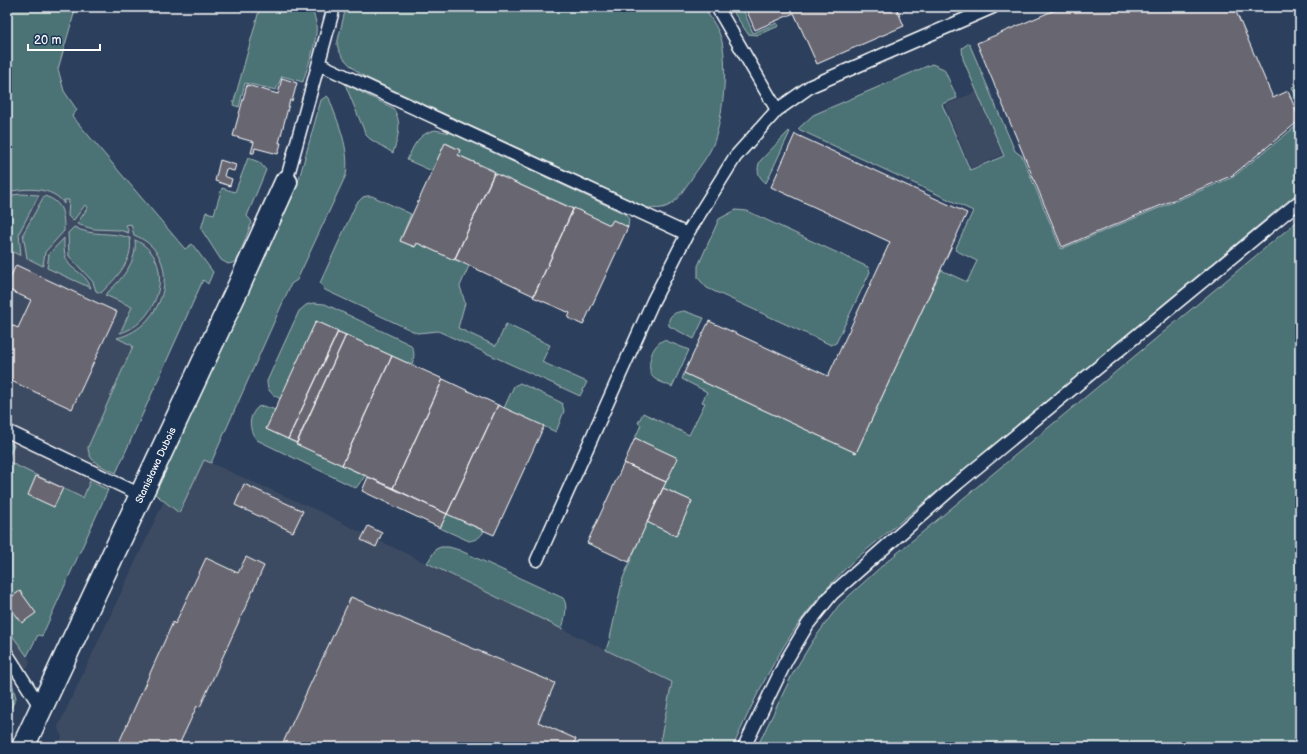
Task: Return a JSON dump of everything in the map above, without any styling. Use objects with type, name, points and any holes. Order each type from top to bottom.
[{"type":"street","name":"Stanisława Dubois","points":[[23,747],[286,182]]},
{"type":"lane","points":[[286,182],[334,7]]},
{"type":"lane","points":[[717,7],[777,110]]},
{"type":"lane","points":[[537,560],[653,301],[687,234],[735,157],[777,110],[811,86],[993,7]]},
{"type":"lane","points":[[319,64],[687,234]]},
{"type":"lane","points":[[744,747],[786,661],[808,624],[832,594],[958,483],[1300,201]]},
{"type":"lane","points":[[7,431],[141,495]]},
{"type":"lane","points":[[7,654],[41,708]]},
{"type":"shaded area","points":[[7,7],[37,81],[204,280],[42,636],[38,635],[27,656],[30,661],[28,667],[11,679],[16,698],[7,716]]},
{"type":"shaded area","points":[[976,92],[1002,155],[971,168],[945,105]]},
{"type":"shaded area","points":[[188,450],[204,460],[325,514],[364,534],[362,541],[376,547],[378,540],[672,682],[659,747],[58,747],[62,737],[58,727]]},
{"type":"green space","points":[[7,7],[76,7],[58,69],[64,91],[77,110],[72,116],[185,249],[192,244],[213,272],[208,284],[203,280],[116,473],[94,461],[88,447],[133,346],[117,338],[134,331],[147,320],[157,306],[163,290],[164,274],[160,258],[150,245],[134,235],[131,224],[126,225],[129,233],[119,230],[93,229],[77,224],[88,207],[85,205],[73,221],[68,216],[69,200],[64,200],[64,204],[59,198],[46,191],[30,189],[7,192]]},
{"type":"green space","points":[[260,7],[308,7],[313,14],[316,23],[316,33],[312,54],[303,82],[282,76],[276,90],[245,83],[239,107],[233,105]]},
{"type":"green space","points":[[346,7],[704,7],[719,33],[722,42],[725,65],[722,106],[714,142],[703,162],[681,194],[672,203],[661,208],[645,207],[365,77],[356,71],[341,54],[337,44]]},
{"type":"green space","points":[[730,7],[742,7],[753,33],[777,23],[779,26],[757,35],[748,34]]},
{"type":"green space","points":[[969,43],[1015,151],[1022,156],[1061,249],[1233,177],[1300,123],[1300,191],[852,562],[801,620],[779,654],[749,711],[733,747],[659,747],[672,682],[606,650],[623,578],[647,522],[676,536],[692,501],[663,488],[677,458],[635,438],[641,425],[638,423],[643,413],[689,435],[705,403],[702,402],[707,392],[682,379],[684,373],[856,453],[941,270],[967,282],[977,261],[955,250],[973,211],[798,129],[813,115],[932,64],[944,69],[957,98],[942,104],[970,170],[1004,156],[963,59],[962,48]]},
{"type":"green space","points":[[1300,83],[1300,106],[1292,87]]},
{"type":"green space","points":[[345,84],[393,108],[398,119],[399,130],[393,153],[366,135]]},
{"type":"green space","points":[[327,96],[336,117],[345,145],[347,165],[346,175],[297,280],[291,284],[211,463],[204,460],[179,513],[154,493],[297,186],[321,100]]},
{"type":"green space","points":[[435,130],[451,133],[625,214],[629,219],[628,227],[610,225],[494,173],[493,170],[458,155],[460,150],[446,143],[432,171],[407,160],[417,141],[424,134]]},
{"type":"green space","points":[[789,131],[790,132],[766,183],[758,173],[760,161]]},
{"type":"green space","points":[[248,158],[259,162],[266,170],[247,216],[252,222],[238,258],[236,262],[228,264],[221,260],[201,229],[206,212],[214,214],[222,188],[235,192]]},
{"type":"green space","points":[[20,194],[39,195],[19,233],[21,256],[11,251],[7,259],[7,196]]},
{"type":"green space","points":[[44,196],[55,201],[59,205],[64,219],[64,231],[45,252],[43,266],[27,258],[23,234]]},
{"type":"green space","points":[[372,196],[411,214],[400,241],[415,247],[417,243],[469,266],[460,286],[465,303],[458,328],[496,346],[506,324],[550,345],[542,362],[587,382],[580,396],[438,331],[417,333],[325,290],[320,283],[356,204],[363,197]]},
{"type":"green space","points":[[736,210],[747,211],[868,267],[870,272],[836,343],[831,345],[707,288],[698,278],[698,266],[719,219]]},
{"type":"green space","points":[[1300,219],[1300,747],[757,747],[792,675],[812,642],[839,605],[884,564]]},
{"type":"green space","points":[[74,227],[88,232],[130,238],[131,246],[127,262],[118,275],[101,293],[96,291],[93,282],[69,256],[68,233]]},
{"type":"green space","points":[[64,238],[64,250],[69,264],[83,275],[91,288],[47,268],[49,254]]},
{"type":"green space","points":[[135,240],[148,249],[156,261],[159,275],[158,290],[153,304],[145,317],[134,327],[120,333],[132,307],[105,295],[122,277],[131,263],[134,256]]},
{"type":"green space","points":[[313,303],[325,304],[409,344],[414,351],[412,365],[316,321],[281,399],[275,396],[269,390],[267,381],[299,311],[306,305]]},
{"type":"green space","points":[[684,311],[704,318],[694,339],[669,326],[669,319],[672,315]]},
{"type":"green space","points":[[664,340],[689,350],[672,387],[656,379],[652,376],[650,371],[650,361],[653,350],[660,342]]},
{"type":"green space","points":[[520,383],[562,403],[564,411],[556,432],[504,408],[514,386]]},
{"type":"green space","points":[[263,406],[276,410],[266,429],[365,476],[356,488],[257,440],[252,432],[250,423],[252,415],[258,407]]},
{"type":"green space","points":[[7,441],[14,445],[7,460]]},
{"type":"green space","points":[[7,461],[83,498],[90,481],[108,490],[42,636],[38,635],[27,656],[7,628],[7,568],[10,566],[7,562],[7,533],[13,529],[7,521]]},
{"type":"green space","points":[[447,514],[484,531],[478,538],[469,541],[440,528]]},
{"type":"green space","points":[[441,547],[449,547],[459,550],[563,598],[566,609],[562,629],[427,563],[436,549]]},
{"type":"green space","points":[[7,677],[11,679],[16,698],[7,716]]},
{"type":"building","points":[[745,7],[896,7],[904,26],[817,64],[794,13],[755,30]]},
{"type":"building","points":[[1062,7],[1234,7],[1273,98],[1288,91],[1300,120],[1233,175],[1062,247],[977,43]]},
{"type":"building","points":[[282,78],[297,83],[292,101],[290,100],[279,143],[281,143],[278,154],[255,148],[254,153],[251,153],[254,142],[233,136],[247,85],[278,94]]},
{"type":"building","points":[[795,134],[967,213],[856,453],[684,373],[709,321],[828,376],[890,242],[771,187]]},
{"type":"building","points":[[445,143],[460,150],[458,155],[495,172],[454,260],[417,243],[415,247],[400,241]]},
{"type":"building","points":[[220,160],[236,165],[234,171],[226,169],[224,176],[232,179],[230,186],[215,181]]},
{"type":"building","points":[[494,173],[573,209],[534,296],[455,259]]},
{"type":"building","points":[[574,208],[610,225],[613,220],[628,227],[583,325],[568,318],[570,313],[533,297]]},
{"type":"building","points":[[16,265],[117,312],[72,409],[7,379],[7,323],[18,328],[31,300],[7,289],[7,285]]},
{"type":"building","points":[[316,321],[338,331],[288,439],[266,429]]},
{"type":"building","points":[[338,332],[346,335],[297,443],[288,439]]},
{"type":"building","points":[[346,335],[392,356],[342,465],[296,444]]},
{"type":"building","points":[[392,356],[443,379],[393,488],[342,465]]},
{"type":"building","points":[[443,379],[498,405],[447,514],[393,488]]},
{"type":"building","points":[[498,405],[544,426],[494,535],[447,514]]},
{"type":"building","points":[[635,438],[678,458],[666,482],[624,463]]},
{"type":"building","points":[[624,463],[666,482],[629,562],[587,543]]},
{"type":"building","points":[[36,476],[63,488],[54,507],[28,495]]},
{"type":"building","points":[[368,477],[447,514],[440,528],[362,491]]},
{"type":"building","points":[[244,484],[303,511],[293,532],[235,505]]},
{"type":"building","points":[[663,488],[692,501],[676,536],[647,522]]},
{"type":"building","points":[[368,526],[382,533],[376,547],[361,540]]},
{"type":"building","points":[[246,557],[264,566],[200,707],[197,706],[178,747],[117,747],[173,622],[175,624],[206,558],[238,573]]},
{"type":"building","points":[[20,591],[36,613],[22,623],[7,603],[7,600]]},
{"type":"building","points":[[351,597],[555,683],[538,722],[576,739],[572,747],[281,747]]}]
